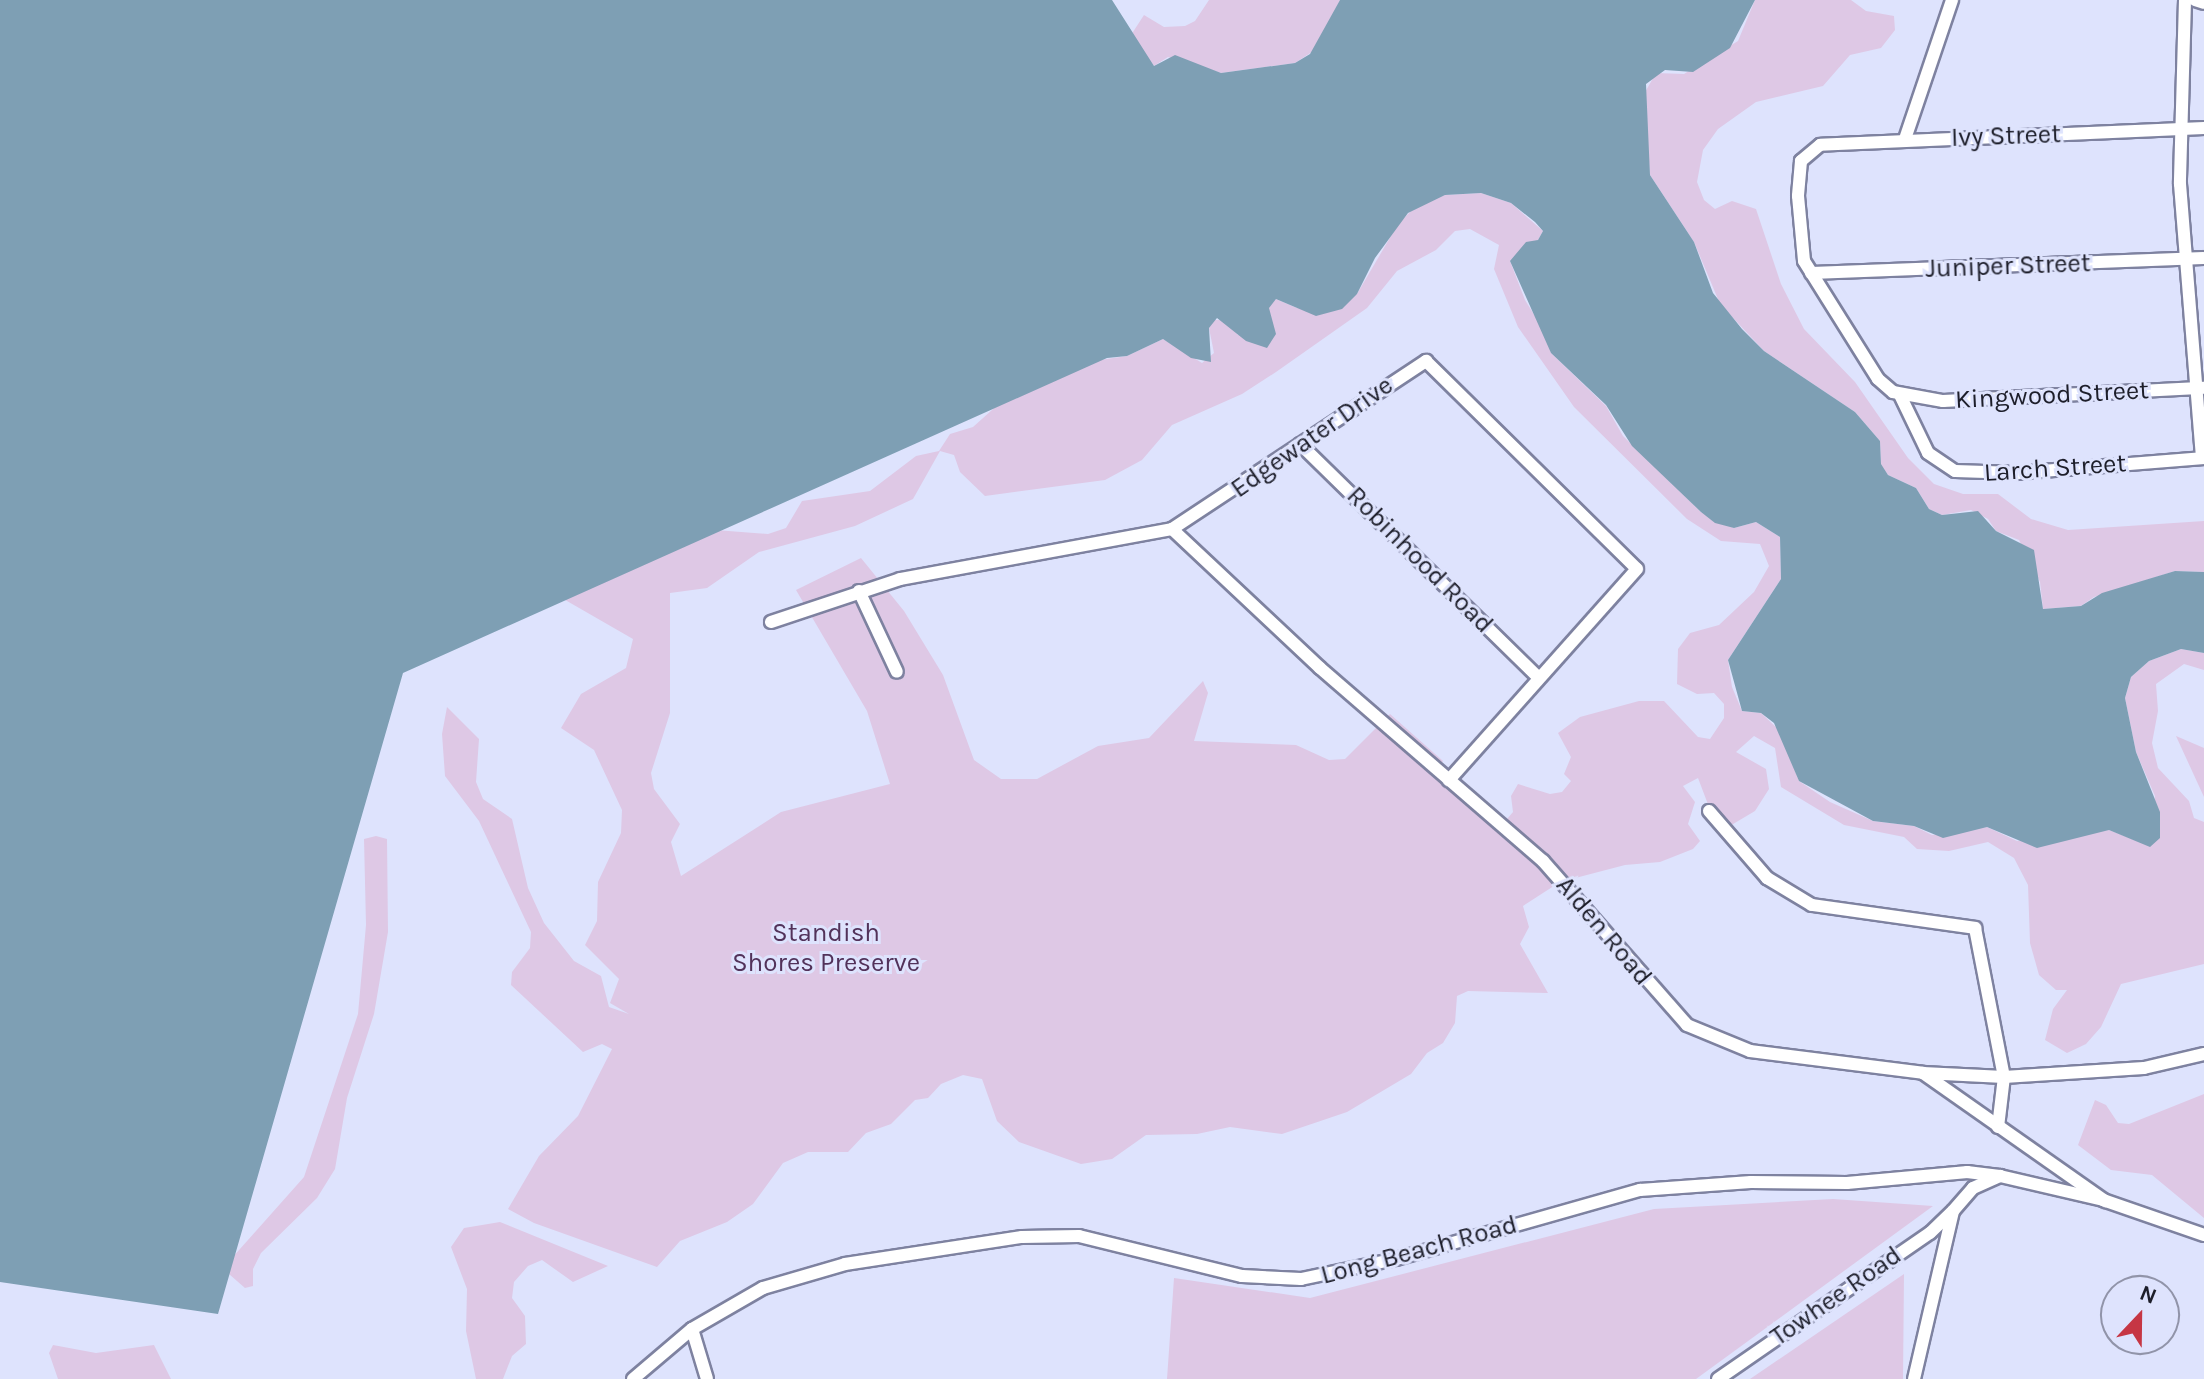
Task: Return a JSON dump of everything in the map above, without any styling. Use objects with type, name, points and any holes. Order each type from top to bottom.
[{"type":"street","points":[[1905,139],[1952,0]]},
{"type":"street","points":[[2185,0],[2180,129],[2185,259],[2203,458]]},
{"type":"street","points":[[2195,0],[2204,3]]},
{"type":"street","name":"Ivy Street","points":[[1811,273],[1802,252],[1798,196],[1800,166],[1808,151],[1820,145],[2204,128]]},
{"type":"street","name":"Juniper Street","points":[[1811,273],[2204,258]]},
{"type":"street","points":[[1811,273],[1878,379],[1900,395]]},
{"type":"street","name":"Edgewater Drive","points":[[771,622],[859,591],[917,576],[1172,529],[1426,361],[1454,384],[1637,569],[1539,678]]},
{"type":"street","name":"Kingwood Street","points":[[1900,395],[1943,401],[2199,388]]},
{"type":"street","name":"Larch Street","points":[[1900,395],[1928,453],[1955,471],[2017,473],[2203,458]]},
{"type":"street","name":"Robinhood Road","points":[[1300,444],[1539,678]]},
{"type":"street","name":"Alden Road","points":[[1172,529],[1555,872],[1666,1006],[1694,1029],[1750,1051],[1923,1073],[2105,1201]]},
{"type":"street","points":[[859,591],[897,672]]},
{"type":"street","points":[[1449,780],[1539,678]]},
{"type":"street","points":[[1709,811],[1767,878],[1812,905],[1975,928],[2004,1077],[1998,1127]]},
{"type":"street","points":[[1923,1073],[2004,1077],[2144,1068],[2204,1054]]},
{"type":"street","name":"Long Beach Road","points":[[633,1379],[692,1329],[741,1297],[804,1274],[1022,1237],[1079,1236],[1242,1276],[1301,1279],[1396,1259],[1640,1190],[1751,1182],[1847,1183],[1967,1172],[2000,1176],[2105,1201]]},
{"type":"street","name":"Towhee Road","points":[[1718,1379],[1930,1233],[1973,1188],[2000,1176]]},
{"type":"street","points":[[2105,1201],[2204,1235]]},
{"type":"street","points":[[1914,1379],[1953,1211]]},
{"type":"street","points":[[692,1329],[707,1379]]},
{"type":"green space","points":[[1209,0],[1340,0],[1318,48],[1295,63],[1221,73],[1168,57],[1154,66],[1131,35],[1144,15],[1164,27],[1185,26],[1195,21]]},
{"type":"green space","points":[[1755,0],[1851,0],[1866,11],[1894,16],[1895,30],[1881,48],[1850,55],[1823,86],[1756,102],[1718,129],[1703,150],[1697,182],[1704,200],[1715,209],[1732,201],[1756,209],[1781,284],[1804,329],[1855,382],[1908,458],[1934,484],[1963,494],[1998,494],[2031,519],[2068,530],[2204,521],[2204,572],[2175,571],[2094,597],[2081,606],[2043,609],[2040,582],[2019,540],[1996,531],[1988,519],[1971,510],[1942,515],[1929,509],[1916,488],[1888,475],[1881,465],[1880,441],[1855,412],[1764,351],[1720,304],[1694,242],[1650,175],[1644,94],[1656,73],[1684,74],[1738,41]]},
{"type":"green space","name":"Standish Shores Preserve","points":[[1481,193],[1511,203],[1543,231],[1538,240],[1510,261],[1525,300],[1545,332],[1551,353],[1606,406],[1623,436],[1701,512],[1734,528],[1756,522],[1780,537],[1781,579],[1728,660],[1732,687],[1742,711],[1761,713],[1779,730],[1799,781],[1830,802],[1873,821],[1914,826],[1932,835],[1987,827],[2017,841],[2109,830],[2150,846],[2155,796],[2136,752],[2125,698],[2131,677],[2149,661],[2181,649],[2204,653],[2204,670],[2184,664],[2156,684],[2158,711],[2152,743],[2158,768],[2189,801],[2194,818],[2204,822],[2204,964],[2121,984],[2101,1027],[2086,1044],[2067,1053],[2045,1040],[2053,1009],[2067,990],[2056,990],[2039,975],[2030,943],[2028,885],[2014,858],[1988,842],[1949,851],[1917,849],[1904,837],[1844,825],[1781,787],[1775,748],[1754,736],[1736,752],[1766,769],[1769,789],[1755,811],[1728,827],[1709,807],[1698,778],[1683,786],[1695,802],[1688,824],[1700,841],[1693,849],[1660,862],[1625,865],[1560,882],[1523,906],[1529,927],[1520,944],[1548,993],[1468,991],[1457,996],[1455,1023],[1443,1043],[1427,1053],[1411,1074],[1347,1112],[1282,1134],[1230,1127],[1197,1134],[1146,1135],[1112,1159],[1081,1164],[1019,1142],[997,1121],[982,1079],[963,1075],[941,1084],[928,1098],[915,1100],[891,1124],[866,1133],[848,1152],[808,1152],[783,1163],[753,1204],[727,1222],[680,1241],[657,1267],[534,1223],[508,1209],[539,1156],[578,1116],[612,1049],[602,1044],[583,1052],[511,985],[512,972],[530,948],[531,932],[479,821],[445,776],[442,734],[447,707],[479,739],[476,782],[483,799],[512,819],[528,888],[544,923],[574,961],[601,976],[609,1007],[629,1014],[610,1003],[619,979],[585,945],[597,921],[598,882],[621,833],[622,810],[594,750],[561,728],[581,694],[626,668],[633,639],[560,597],[689,528],[768,534],[786,528],[802,501],[870,491],[916,456],[939,451],[950,434],[973,427],[1011,393],[1100,360],[1127,356],[1163,339],[1202,363],[1214,353],[1209,328],[1213,320],[1226,320],[1238,335],[1276,299],[1297,308],[1357,294],[1398,224],[1419,203],[1445,195]],"holes":[[[1470,229],[1499,245],[1494,269],[1518,327],[1574,407],[1687,519],[1721,541],[1760,544],[1769,566],[1754,592],[1719,625],[1690,633],[1678,649],[1677,684],[1697,694],[1714,693],[1724,704],[1724,718],[1710,739],[1698,737],[1664,701],[1639,701],[1580,717],[1558,733],[1571,757],[1564,774],[1571,781],[1562,792],[1550,794],[1518,784],[1511,796],[1513,812],[1507,819],[1511,823],[1493,827],[1432,774],[1443,761],[1390,714],[1345,759],[1329,760],[1296,745],[1194,741],[1208,693],[1203,681],[1149,738],[1098,746],[1037,779],[1001,779],[974,760],[943,675],[904,611],[861,558],[796,590],[867,711],[890,784],[781,812],[681,876],[671,842],[680,824],[654,789],[651,773],[670,713],[670,593],[707,588],[759,552],[855,526],[913,499],[940,451],[954,455],[960,472],[985,496],[1105,480],[1142,460],[1172,425],[1242,394],[1367,308],[1397,271],[1436,250],[1455,231]]]},
{"type":"green space","points":[[2176,736],[2204,748],[2204,797]]},
{"type":"green space","points":[[376,836],[387,839],[388,932],[374,1014],[347,1098],[335,1169],[317,1198],[261,1253],[253,1269],[253,1286],[245,1288],[229,1274],[231,1259],[304,1177],[358,1014],[366,925],[364,839]]},
{"type":"green space","points":[[2204,1094],[2204,1218],[2152,1175],[2111,1170],[2078,1145],[2095,1100],[2106,1105],[2118,1123],[2129,1124]]},
{"type":"green space","points":[[1833,1199],[1933,1206],[1696,1379],[1167,1379],[1174,1278],[1310,1298],[1654,1209]]},
{"type":"green space","points":[[500,1222],[608,1266],[573,1282],[542,1260],[528,1266],[514,1282],[512,1298],[525,1316],[526,1344],[512,1356],[503,1379],[476,1379],[466,1331],[467,1289],[451,1247],[464,1228]]},
{"type":"green space","points":[[1904,1274],[1903,1379],[1750,1379]]},
{"type":"green space","points":[[53,1345],[96,1353],[154,1345],[171,1379],[58,1379],[49,1353]]},
{"type":"water","points":[[0,0],[1112,0],[1154,66],[1175,55],[1221,73],[1295,63],[1310,54],[1340,0],[1755,0],[1730,48],[1693,72],[1665,70],[1646,84],[1650,175],[1694,242],[1713,293],[1742,329],[1764,351],[1855,412],[1880,441],[1881,464],[1888,475],[1916,488],[1929,509],[1942,515],[1978,511],[1996,531],[2034,550],[2043,609],[2081,606],[2102,593],[2175,571],[2204,572],[2204,653],[2181,649],[2149,661],[2131,677],[2125,698],[2136,752],[2160,812],[2160,838],[2150,847],[2109,830],[2037,848],[1987,827],[1943,838],[1914,826],[1873,821],[1799,781],[1774,723],[1761,713],[1742,711],[1728,660],[1781,579],[1780,537],[1756,522],[1734,528],[1715,523],[1701,512],[1632,446],[1606,405],[1551,353],[1510,261],[1526,242],[1538,240],[1543,231],[1535,222],[1511,203],[1481,193],[1445,195],[1408,213],[1375,258],[1357,294],[1342,309],[1316,316],[1276,299],[1269,308],[1276,334],[1267,348],[1246,341],[1217,318],[1209,328],[1211,362],[1191,358],[1163,339],[1127,356],[1107,358],[403,673],[218,1314],[0,1282]]}]
